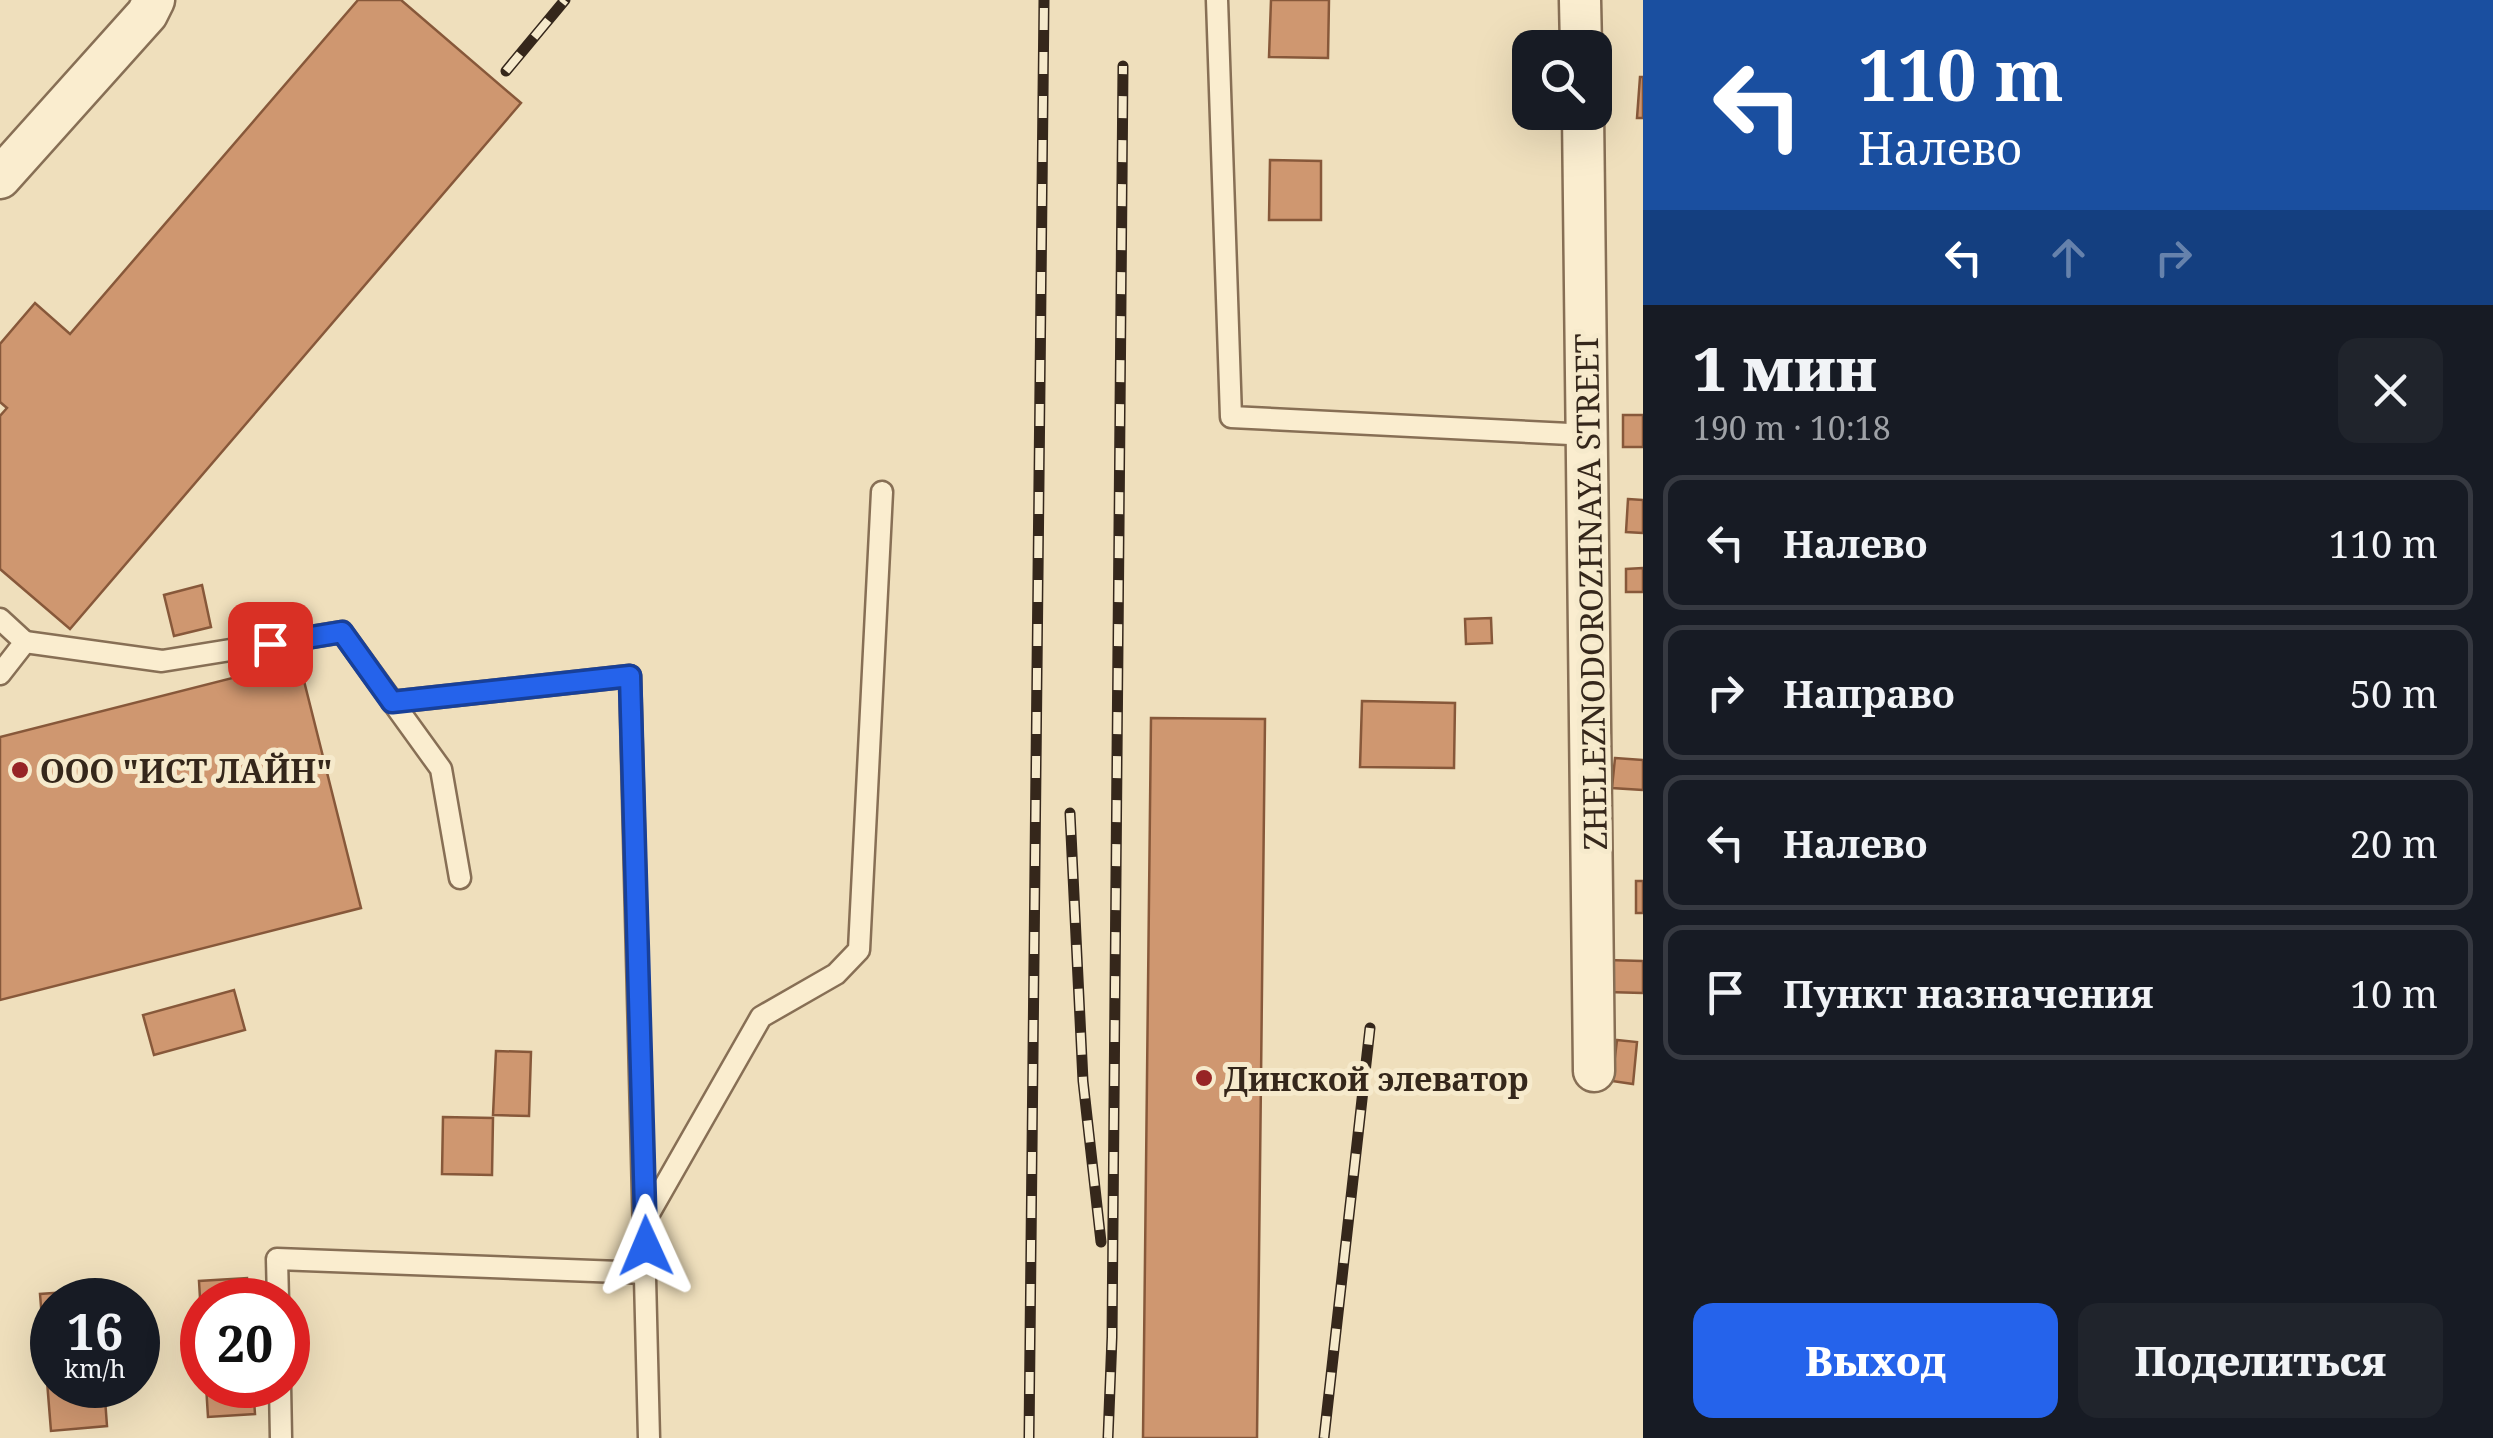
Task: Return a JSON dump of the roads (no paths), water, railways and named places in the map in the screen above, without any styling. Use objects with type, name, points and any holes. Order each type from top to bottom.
[{"type":"street","points":[[0,178],[147,14],[154,0]]},
{"type":"street","points":[[1580,0],[1581,30]]},
{"type":"street","name":"ZHELEZNODOROZHNAYA STREET","points":[[1583,130],[1590,436],[1594,1071]]},
{"type":"lane","points":[[1217,0],[1231,418],[1590,436]]},
{"type":"lane","points":[[645,1220],[761,1017],[836,974],[858,950],[882,492]]},
{"type":"lane","points":[[0,618],[25,642],[162,660],[342,632],[442,769],[460,878]]},
{"type":"lane","points":[[0,674],[25,642]]},
{"type":"lane","points":[[392,702],[630,676],[649,1438]]},
{"type":"lane","points":[[278,1278],[278,1259],[646,1273]]},
{"type":"lane","points":[[280,1408],[281,1438]]},
{"type":"railway","points":[[506,71],[565,0]]},
{"type":"railway","points":[[1029,1438],[1044,0]]},
{"type":"railway","points":[[1108,1438],[1123,66]]},
{"type":"railway","points":[[1070,813],[1083,1081],[1101,1242]]},
{"type":"railway","points":[[1324,1438],[1370,1028]]},
{"type":"place","name":"ООО \"ИСТ ЛАЙН\"","points":[[20,770]]},
{"type":"place","name":"Динской элеватор","points":[[1204,1078]]}]
